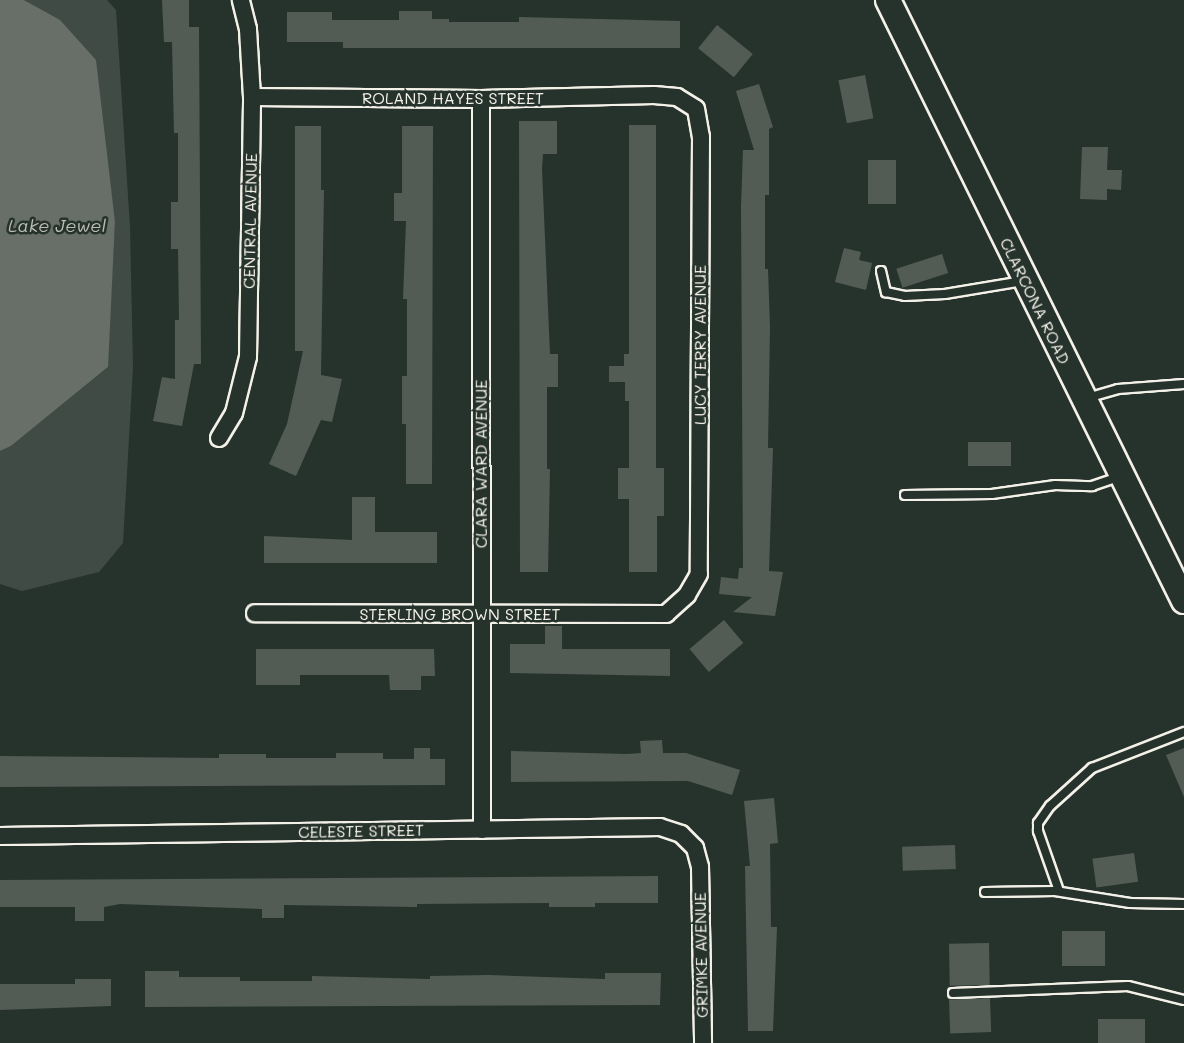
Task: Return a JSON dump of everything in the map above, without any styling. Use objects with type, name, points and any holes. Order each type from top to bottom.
[{"type":"main road","name":"CLARCONA ROAD","points":[[888,0],[1184,601]]},
{"type":"street","name":"CENTRAL AVENUE","points":[[219,438],[234,413],[248,357],[252,97],[248,29],[241,0]]},
{"type":"street","name":"ROLAND HAYES STREET","points":[[252,97],[481,99],[654,94]]},
{"type":"street","name":"LUCY TERRY AVENUE","points":[[654,94],[677,97],[696,109],[701,137],[699,574],[687,596],[666,614]]},
{"type":"street","name":"CLARA WARD AVENUE","points":[[481,99],[482,830]]},
{"type":"street","name":"STERLING BROWN STREET","points":[[255,613],[666,614]]},
{"type":"street","name":"CELESTE STREET","points":[[0,836],[660,827],[681,834],[695,848],[700,867]]},
{"type":"street","name":"GRIMKE AVENUE","points":[[700,867],[703,1043]]},
{"type":"lane","points":[[881,271],[886,292],[905,296],[945,294],[1025,280]]},
{"type":"lane","points":[[1084,399],[1118,389],[1184,384]]},
{"type":"lane","points":[[905,495],[1092,486],[1121,476]]},
{"type":"lane","points":[[1059,891],[1038,831],[1038,823],[1050,806],[1092,768],[1184,732]]},
{"type":"lane","points":[[985,892],[1059,891],[1131,903],[1184,904]]},
{"type":"lane","points":[[953,993],[1128,986],[1184,1000]]},
{"type":"shaded area","points":[[24,0],[107,0],[116,10],[130,227],[133,367],[123,543],[99,572],[22,591],[0,584],[0,451],[11,446],[107,368],[115,222],[60,21]]},
{"type":"water","name":"Lake Jewel","points":[[0,0],[24,0],[60,20],[96,60],[115,222],[108,367],[11,446],[0,451]]},
{"type":"building","points":[[162,0],[189,0],[189,27],[199,27],[201,364],[194,364],[182,426],[153,421],[162,377],[175,379],[175,320],[179,320],[178,249],[171,249],[171,202],[178,202],[178,133],[174,133],[172,42],[164,42]]},
{"type":"building","points":[[399,11],[432,11],[432,19],[449,19],[449,22],[519,22],[519,17],[680,21],[680,48],[343,48],[343,42],[287,42],[287,12],[332,12],[332,20],[399,20]]},
{"type":"building","points":[[717,25],[753,54],[734,77],[698,48]]},
{"type":"building","points":[[865,75],[873,118],[847,123],[838,80]]},
{"type":"building","points":[[759,84],[773,127],[769,129],[769,195],[765,195],[765,269],[768,269],[770,327],[768,448],[773,448],[769,571],[783,572],[775,616],[733,612],[752,597],[719,594],[721,577],[738,579],[739,568],[743,568],[741,206],[743,150],[754,150],[736,91]]},
{"type":"building","points":[[519,121],[557,121],[557,154],[543,154],[542,169],[550,354],[558,354],[558,387],[547,387],[547,469],[550,469],[548,572],[520,572]]},
{"type":"building","points":[[629,125],[656,125],[656,468],[664,468],[664,516],[657,516],[657,572],[629,572],[629,499],[618,499],[618,468],[629,468],[629,401],[625,401],[625,382],[609,382],[609,366],[624,366],[624,354],[629,354]]},
{"type":"building","points":[[295,126],[321,126],[321,190],[324,190],[321,375],[342,379],[332,422],[321,420],[296,476],[269,464],[287,424],[303,351],[295,351]]},
{"type":"building","points":[[402,126],[433,126],[432,484],[406,484],[406,424],[402,424],[402,376],[407,376],[407,299],[403,299],[406,221],[394,221],[394,193],[402,193]]},
{"type":"building","points":[[1082,147],[1108,147],[1107,170],[1122,170],[1121,190],[1107,189],[1107,200],[1080,199]]},
{"type":"building","points":[[868,160],[896,160],[896,204],[868,204]]},
{"type":"building","points":[[844,248],[861,252],[859,260],[872,263],[866,290],[835,282]]},
{"type":"building","points":[[942,254],[948,273],[903,288],[896,269]]},
{"type":"building","points":[[968,442],[1011,442],[1011,466],[968,466]]},
{"type":"building","points":[[352,497],[375,497],[375,532],[437,532],[437,563],[264,563],[264,536],[352,540]]},
{"type":"building","points":[[724,620],[743,643],[709,672],[690,649]]},
{"type":"building","points":[[545,626],[562,626],[562,649],[670,649],[670,676],[510,673],[510,644],[545,644]]},
{"type":"building","points":[[256,649],[434,649],[435,676],[421,676],[421,690],[390,690],[389,675],[300,675],[300,685],[256,685]]},
{"type":"building","points":[[662,740],[663,753],[686,753],[740,770],[732,795],[688,781],[511,782],[511,751],[641,753],[640,741]]},
{"type":"building","points":[[414,748],[430,748],[430,759],[445,759],[445,785],[0,787],[0,756],[219,758],[219,754],[266,754],[266,758],[336,758],[336,753],[383,753],[383,759],[414,759]]},
{"type":"building","points":[[1184,748],[1184,797],[1166,755]]},
{"type":"building","points":[[774,798],[778,843],[770,844],[771,927],[777,927],[773,1031],[748,1031],[745,866],[750,866],[744,801]]},
{"type":"building","points":[[955,845],[956,869],[903,871],[902,847]]},
{"type":"building","points":[[1134,853],[1138,882],[1096,888],[1092,859]]},
{"type":"building","points":[[658,876],[658,903],[595,903],[595,907],[549,907],[549,903],[417,904],[417,907],[284,905],[284,918],[262,918],[262,909],[120,904],[104,907],[104,921],[75,921],[75,907],[0,907],[0,880]]},
{"type":"building","points":[[1062,931],[1105,931],[1105,966],[1062,966]]},
{"type":"building","points":[[989,943],[990,985],[950,986],[949,944]]},
{"type":"building","points":[[145,971],[179,971],[179,977],[240,977],[240,981],[312,981],[312,976],[430,979],[430,976],[489,975],[605,979],[605,973],[661,973],[660,1005],[145,1007]]},
{"type":"building","points":[[75,979],[111,979],[111,1006],[0,1010],[0,984],[75,984]]},
{"type":"building","points":[[990,998],[991,1032],[950,1033],[949,999]]},
{"type":"building","points":[[1098,1019],[1145,1019],[1145,1043],[1098,1043]]}]
